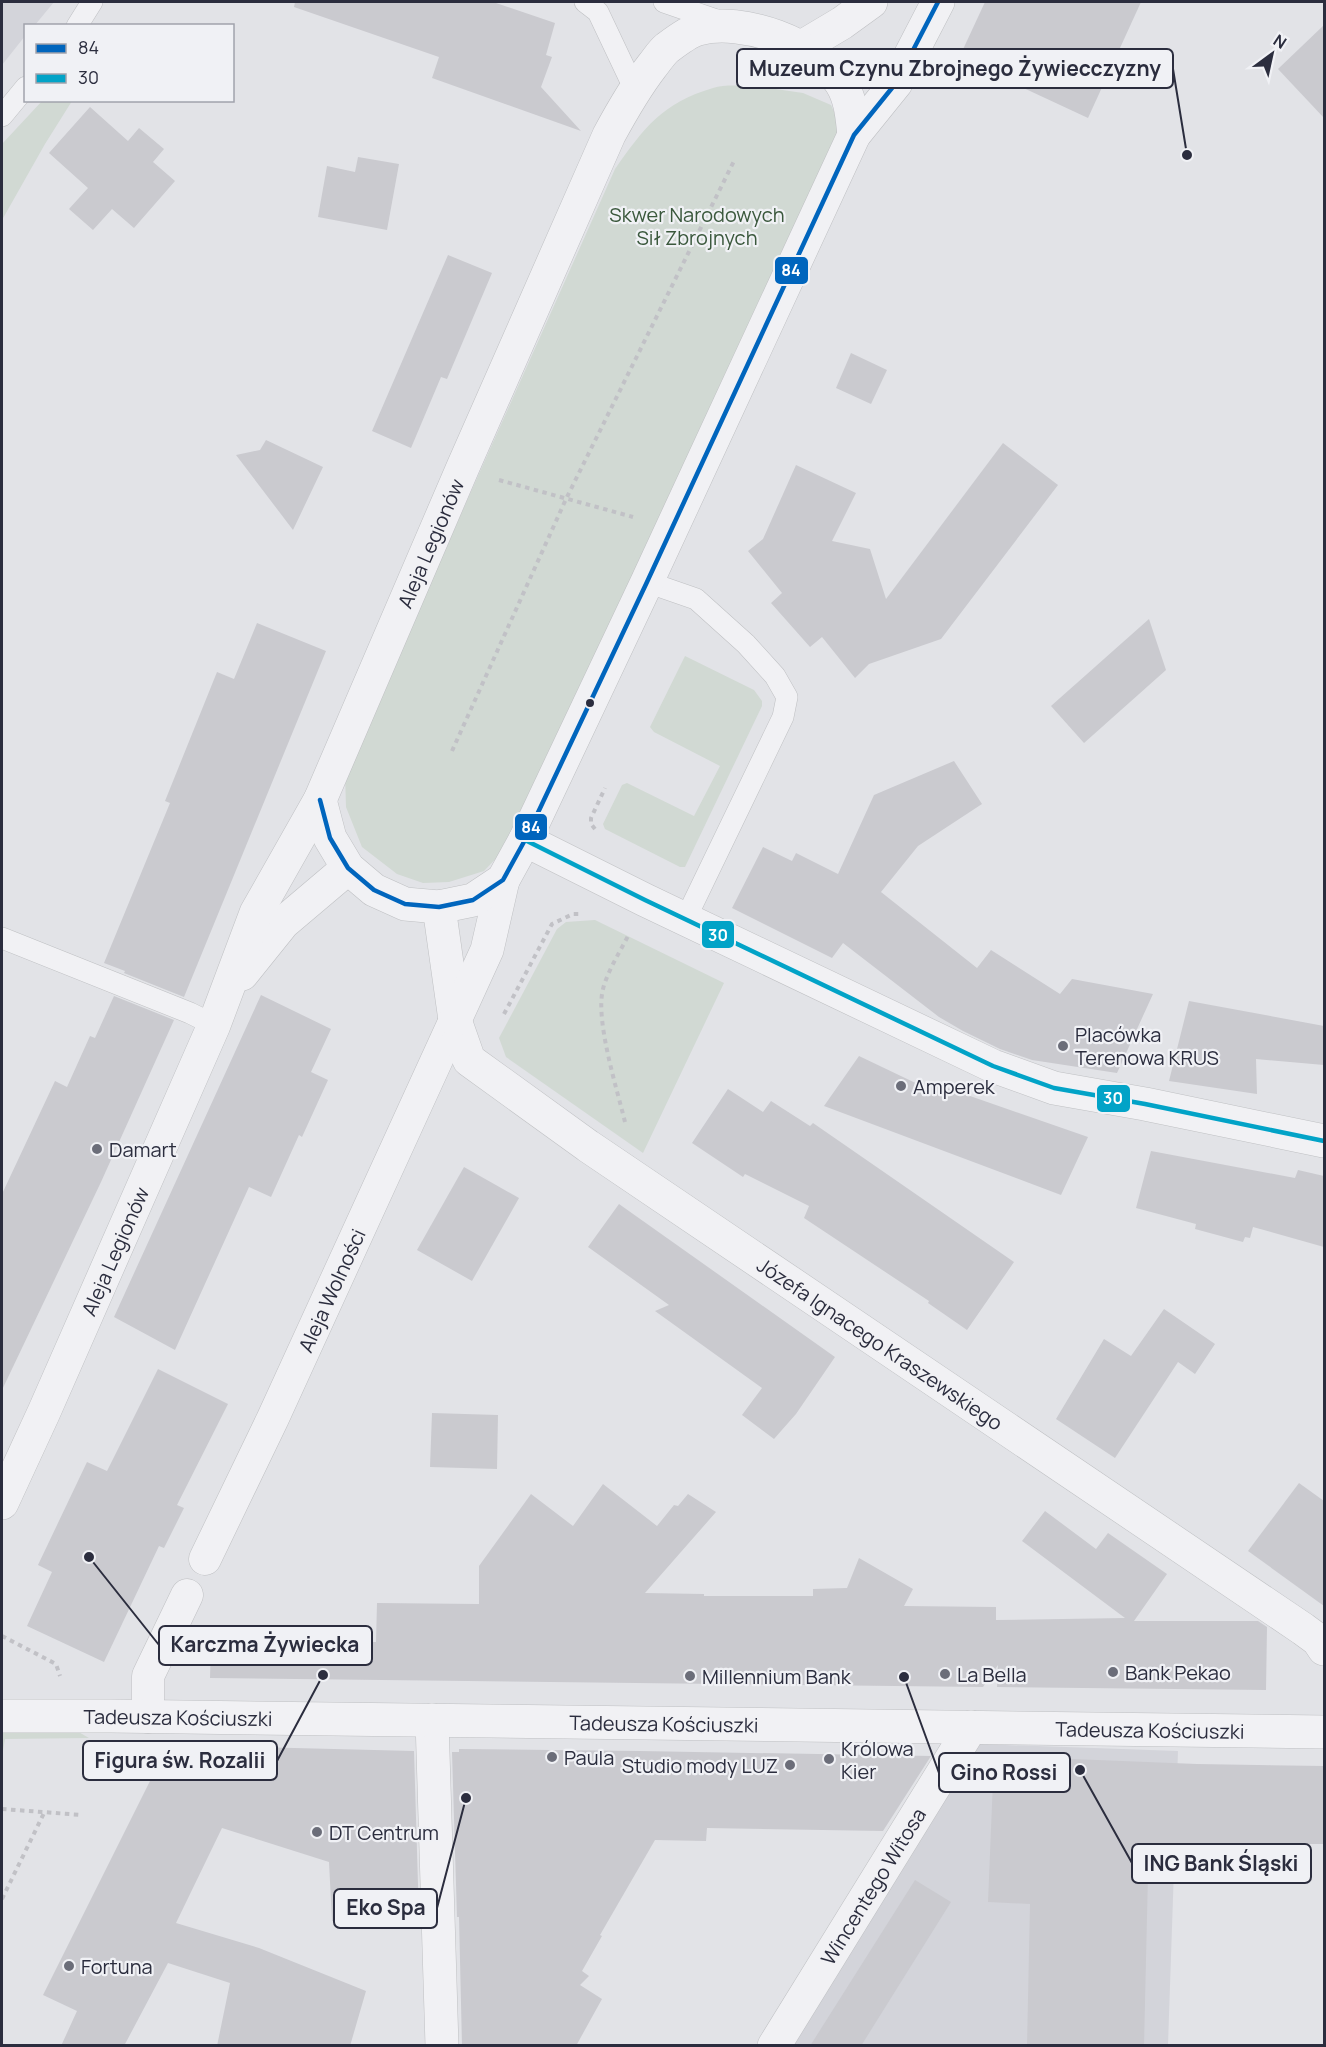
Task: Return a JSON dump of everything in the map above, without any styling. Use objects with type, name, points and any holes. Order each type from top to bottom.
[{"type":"street","points":[[800,48],[842,23],[871,2]]},
{"type":"street","points":[[320,801],[330,838],[348,868],[374,890],[405,904],[439,907],[474,900],[503,880],[525,840],[647,582],[854,135],[896,83],[938,2]]},
{"type":"street","name":"Aleja Legionów","points":[[2,1503],[219,1011],[256,913],[320,801],[609,135],[634,88],[664,50],[697,29],[734,26],[771,35],[800,48],[826,65],[840,81],[849,98],[854,135]]},
{"type":"street","points":[[525,840],[685,920],[993,1066],[1054,1088],[1324,1141]]},
{"type":"street","name":"Aleja Legionów","points":[[219,1011],[283,923],[348,868]]},
{"type":"street","name":"Aleja Wolności","points":[[205,1559],[278,1407],[487,950],[503,880]]},
{"type":"street","points":[[439,907],[455,1020]]},
{"type":"street","name":"Józefa Ignacego Kraszewskiego","points":[[455,1020],[470,1060],[588,1146],[1322,1641]]},
{"type":"street","points":[[148,1717],[148,1676],[187,1595]]},
{"type":"street","name":"Tadeusza Kościuszki","points":[[2,1716],[1324,1732]]},
{"type":"street","points":[[432,1720],[442,2046]]},
{"type":"street","name":"Wincentego Witosa","points":[[774,2046],[970,1727]]},
{"type":"lane","points":[[78,24],[93,2]]},
{"type":"lane","points":[[585,2],[598,12],[634,88]]},
{"type":"lane","name":"Aleja Legionów","points":[[664,2],[734,26]]},
{"type":"lane","points":[[2,116],[24,89]]},
{"type":"lane","points":[[647,582],[696,599],[753,652],[775,676],[787,697],[783,717],[685,920]]},
{"type":"lane","points":[[2,938],[190,1013],[219,1011]]},
{"type":"path","points":[[452,751],[566,499],[735,159]]},
{"type":"path","points":[[489,477],[634,518]]},
{"type":"path","points":[[596,830],[591,824],[591,818],[605,788]]},
{"type":"path","points":[[503,1017],[552,924],[573,914],[590,914]]},
{"type":"path","points":[[627,1132],[601,1021],[601,1003],[603,988],[630,931]]},
{"type":"path","points":[[2,1636],[56,1664],[63,1686]]},
{"type":"path","points":[[2,1809],[82,1815]]},
{"type":"path","points":[[2,1899],[45,1811]]},
{"type":"shaded area","points":[[2,2],[54,2],[36,24],[24,24],[24,37],[2,65]]},
{"type":"shaded area","points":[[977,1744],[1178,1751],[1168,2045],[776,2046]]},
{"type":"green space","name":"Skwer Narodowych Sił Zbrojnych","points":[[755,86],[803,93],[831,105],[841,127],[505,849],[484,871],[449,882],[423,883],[397,874],[362,847],[346,807],[345,774],[615,169],[645,129],[667,109],[680,101],[718,87]]},
{"type":"green space","points":[[41,102],[71,102],[2,220],[2,144]]},
{"type":"green space","points":[[685,656],[754,690],[762,701],[762,706],[685,867],[680,867],[605,829],[603,824],[622,785],[627,783],[694,816],[720,766],[654,732],[650,727]]},
{"type":"green space","points":[[595,920],[724,983],[643,1153],[506,1057],[499,1038],[557,929],[566,922]]},
{"type":"green space","points":[[75,1730],[89,1738],[5,1739],[2,1751],[2,1733],[5,1732]]},
{"type":"building","points":[[295,2],[493,2],[555,23],[546,55],[552,57],[541,87],[581,131],[432,78],[439,57],[294,7]]},
{"type":"building","points":[[985,2],[1141,2],[1088,118],[959,58]]},
{"type":"building","points":[[1324,25],[1324,118],[1278,69]]},
{"type":"building","points":[[90,107],[128,141],[139,128],[164,149],[153,162],[175,181],[134,228],[112,209],[93,230],[69,209],[88,188],[49,153]]},
{"type":"building","points":[[358,157],[399,164],[387,230],[318,217],[327,166],[355,172]]},
{"type":"building","points":[[448,255],[492,273],[447,379],[441,377],[411,448],[372,431]]},
{"type":"building","points":[[851,353],[887,370],[871,404],[836,388]]},
{"type":"building","points":[[266,440],[323,467],[293,530],[236,455],[260,450]]},
{"type":"building","points":[[1003,443],[1058,485],[941,639],[869,664],[855,678],[822,637],[810,647],[771,603],[782,593],[748,551],[763,539],[796,465],[856,493],[832,541],[870,549],[886,599]]},
{"type":"building","points":[[1149,619],[1166,670],[1084,743],[1051,706]]},
{"type":"building","points":[[257,623],[326,651],[184,997],[104,963],[170,803],[165,801],[217,672],[234,679]]},
{"type":"building","points":[[954,761],[982,804],[918,846],[881,892],[977,968],[991,950],[1060,994],[1072,979],[1153,994],[1117,1073],[1032,1060],[1000,1049],[939,1017],[843,943],[832,958],[732,908],[763,847],[792,861],[796,853],[838,874],[874,795]]},
{"type":"building","points":[[261,995],[331,1029],[311,1072],[328,1080],[302,1137],[299,1135],[271,1197],[249,1187],[175,1350],[114,1317]]},
{"type":"building","points":[[114,996],[174,1020],[101,1182],[2,1390],[2,1194],[55,1081],[67,1087],[90,1036],[95,1038]]},
{"type":"building","points":[[1189,1001],[1324,1026],[1324,1065],[1256,1059],[1257,1094],[1169,1081]]},
{"type":"building","points":[[859,1056],[926,1088],[930,1082],[1088,1137],[1061,1195],[824,1106]]},
{"type":"building","points":[[728,1089],[763,1112],[771,1101],[810,1126],[813,1123],[1014,1262],[967,1330],[928,1303],[929,1301],[804,1218],[809,1206],[745,1174],[743,1177],[692,1143]]},
{"type":"building","points":[[1151,1151],[1295,1178],[1298,1170],[1324,1176],[1324,1247],[1253,1227],[1250,1238],[1245,1237],[1243,1242],[1195,1229],[1196,1224],[1136,1208]]},
{"type":"building","points":[[464,1167],[519,1198],[472,1281],[417,1250]]},
{"type":"building","points":[[619,1204],[835,1357],[796,1414],[774,1439],[742,1415],[762,1388],[655,1311],[669,1305],[588,1247]]},
{"type":"building","points":[[1164,1309],[1215,1344],[1195,1374],[1178,1362],[1115,1458],[1056,1419],[1104,1339],[1131,1356]]},
{"type":"building","points":[[158,1369],[228,1404],[177,1505],[184,1508],[164,1548],[159,1546],[104,1662],[27,1626],[52,1572],[38,1565],[87,1462],[107,1471]]},
{"type":"building","points":[[432,1413],[498,1415],[497,1469],[430,1467]]},
{"type":"building","points":[[1299,1483],[1324,1501],[1324,1606],[1248,1551]]},
{"type":"building","points":[[603,1484],[657,1526],[674,1505],[678,1506],[688,1494],[716,1512],[645,1593],[704,1594],[704,1596],[813,1596],[813,1589],[847,1588],[859,1558],[913,1589],[904,1606],[996,1607],[996,1620],[1125,1618],[1022,1541],[1045,1511],[1096,1549],[1108,1533],[1167,1574],[1134,1621],[1258,1621],[1267,1627],[1266,1690],[997,1687],[998,1665],[983,1687],[210,1678],[211,1640],[376,1642],[377,1603],[479,1604],[479,1566],[531,1494],[573,1526]]},
{"type":"building","points":[[168,1745],[414,1751],[419,1918],[332,1921],[329,1862],[222,1828],[176,1923],[259,1948],[366,1991],[350,2046],[217,2046],[230,1983],[168,1963],[124,2046],[61,2046],[77,2011],[43,1995]]},
{"type":"building","points":[[459,1749],[931,1756],[883,1831],[707,1828],[706,1841],[655,1840],[600,1935],[602,1936],[582,1971],[589,1976],[580,1985],[602,1999],[576,2046],[462,2046],[452,1752],[459,1752]]},
{"type":"building","points":[[994,1756],[1197,1764],[1324,1766],[1324,1844],[1242,1844],[1242,1884],[1148,1874],[1144,2046],[1027,2046],[1030,1904],[988,1902]]},
{"type":"building","points":[[915,1880],[951,1902],[861,2046],[810,2046]]},
{"type":"transit line","name":"84","points":[[320,800],[330,838],[348,868],[374,890],[405,904],[439,907],[473,900],[503,880],[525,840],[647,582],[854,135],[896,83],[938,2]]},
{"type":"transit line","name":"30","points":[[525,840],[645,900],[993,1066],[1054,1088],[1145,1104],[1324,1141]]},
{"type":"place","name":"Muzeum Czynu Zbrojnego Żywiecczyzny","points":[[1187,155]]},
{"type":"place","name":"Placówka Terenowa KRUS","points":[[1063,1046]]},
{"type":"place","name":"Amperek","points":[[901,1086]]},
{"type":"place","name":"Damart","points":[[97,1149]]},
{"type":"place","name":"Karczma Żywiecka","points":[[89,1557]]},
{"type":"place","name":"Bank Pekao","points":[[1113,1672]]},
{"type":"place","name":"La Bella","points":[[945,1674]]},
{"type":"place","name":"Figura św. Rozalii","points":[[323,1675]]},
{"type":"place","name":"Millennium Bank","points":[[690,1676]]},
{"type":"place","name":"Gino Rossi","points":[[904,1677]]},
{"type":"place","name":"Paula","points":[[552,1757]]},
{"type":"place","name":"Królowa Kier","points":[[829,1759]]},
{"type":"place","name":"Studio mody LUZ","points":[[790,1765]]},
{"type":"place","name":"ING Bank Śląski","points":[[1080,1770]]},
{"type":"place","name":"Eko Spa","points":[[466,1798]]},
{"type":"place","name":"DT Centrum","points":[[317,1832]]},
{"type":"place","name":"Fortuna","points":[[69,1966]]}]
